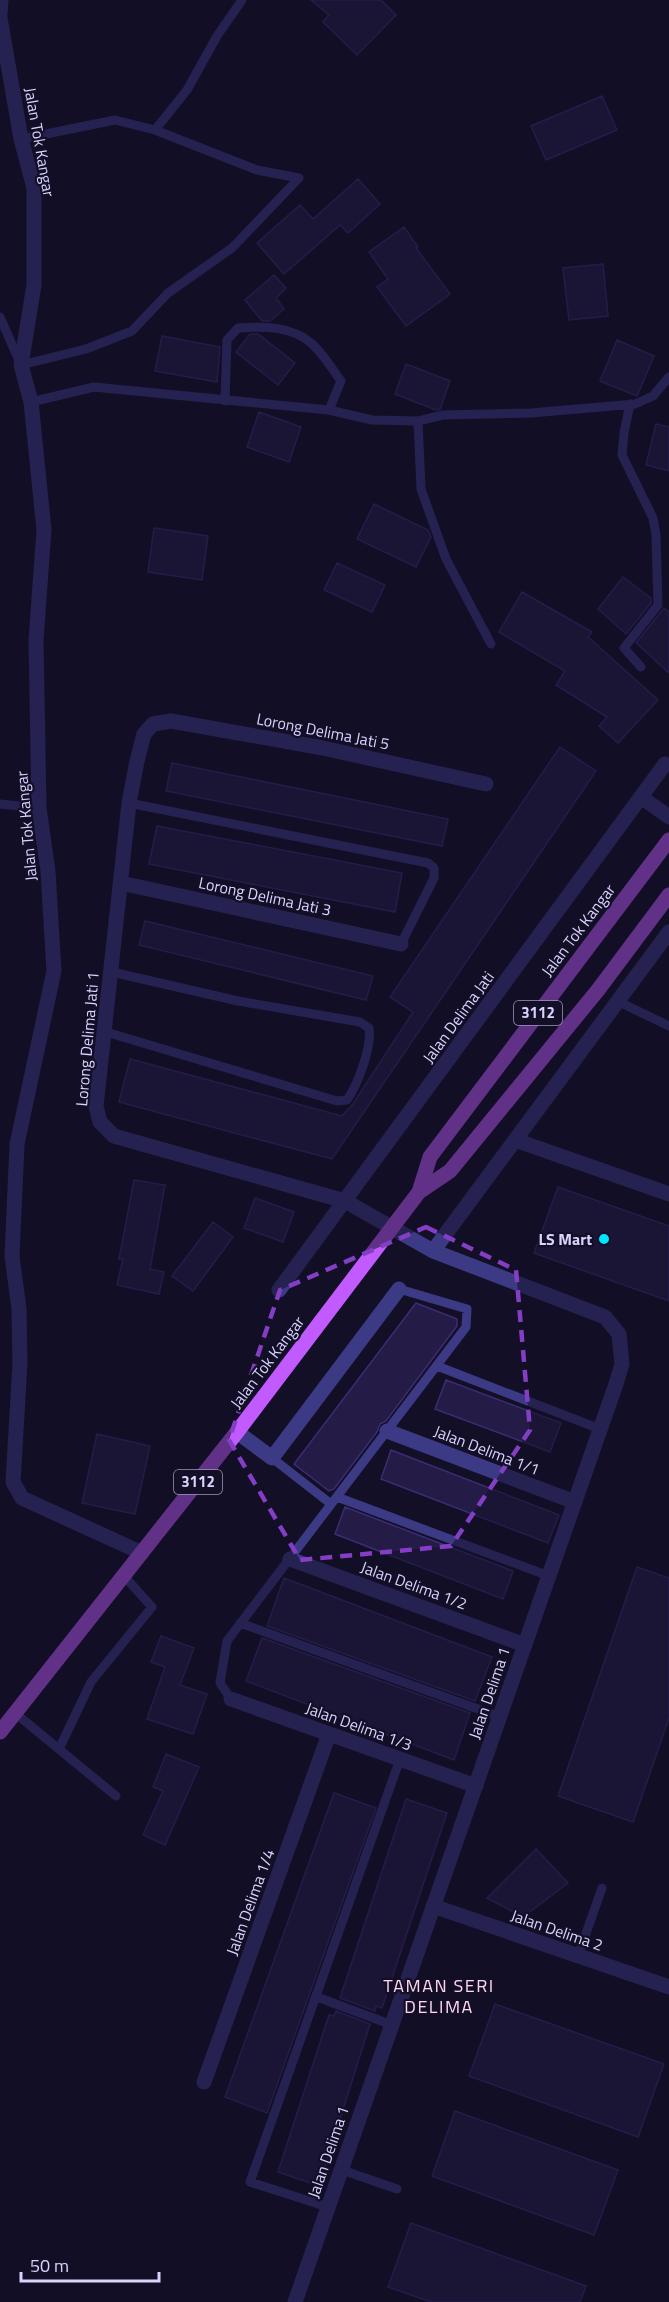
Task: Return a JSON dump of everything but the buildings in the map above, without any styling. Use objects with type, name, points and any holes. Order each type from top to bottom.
[{"type":"main road","name":"Jalan Tok Kangar","points":[[419,1192],[430,1157],[669,840]]},
{"type":"main road","name":"Jalan Tok Kangar","points":[[0,1732],[237,1432],[419,1192],[450,1171],[598,990],[669,895]]},
{"type":"street","name":"Jalan Tok Kangar","points":[[1,0],[0,16],[21,139],[34,188],[34,285],[21,365],[31,402],[44,530],[36,640],[39,808],[48,871],[54,971],[17,1144],[12,1256],[18,1309],[20,1363],[13,1482],[22,1498],[142,1553]]},
{"type":"street","name":"Lorong Delima Jati 5","points":[[153,724],[171,721],[323,748],[486,784]]},
{"type":"street","name":"Lorong Delima Jati 1","points":[[153,724],[144,734],[129,803],[106,1032],[96,1106],[100,1122],[114,1136],[345,1201],[392,1228]]},
{"type":"street","name":"Jalan Delima Jati","points":[[279,1290],[665,764]]},
{"type":"street","points":[[641,796],[669,817]]},
{"type":"street","name":"Lorong Delima Jati 3","points":[[121,883],[400,944]]},
{"type":"street","points":[[433,1251],[669,932]]},
{"type":"street","points":[[598,990],[616,1001]]},
{"type":"street","points":[[515,1140],[669,1194]]},
{"type":"street","name":"Jalan Delima 1","points":[[295,2302],[622,1364],[619,1334],[605,1317],[433,1251],[392,1228]]},
{"type":"street","points":[[237,1432],[272,1458],[399,1289]]},
{"type":"street","name":"Jalan Delima 1/1","points":[[387,1431],[575,1502]]},
{"type":"street","name":"Jalan Delima 1/2","points":[[290,1558],[525,1645]]},
{"type":"street","name":"Jalan Delima 1/3","points":[[231,1699],[476,1786]]},
{"type":"street","name":"Jalan Delima 1/4","points":[[204,2082],[329,1734]]},
{"type":"street","name":"Jalan Delima 2","points":[[433,1906],[669,1987]]},
{"type":"lane","points":[[156,130],[187,90],[217,36],[242,0]]},
{"type":"lane","points":[[0,317],[21,365],[86,349],[132,331],[168,293],[232,248],[299,178],[257,170],[156,130],[116,120],[21,139]]},
{"type":"lane","points":[[225,401],[227,340],[238,328],[261,327],[289,330],[311,343],[341,381],[329,410]]},
{"type":"lane","points":[[31,402],[94,387],[329,410],[372,420],[418,422],[443,415],[531,413],[630,404],[653,396],[669,377]]},
{"type":"lane","points":[[630,404],[622,455],[653,518],[656,535],[658,605],[624,648],[641,667]]},
{"type":"lane","points":[[418,422],[421,489],[446,559],[491,644]]},
{"type":"lane","points":[[129,803],[428,862],[434,868],[434,878],[400,944]]},
{"type":"lane","points":[[0,804],[39,808]]},
{"type":"lane","points":[[106,1032],[337,1101],[347,1100],[353,1091],[371,1040],[369,1028],[360,1022],[238,1001],[112,972]]},
{"type":"lane","points":[[616,1001],[669,1026]]},
{"type":"lane","points":[[231,1699],[220,1683],[227,1641],[466,1327],[467,1309],[399,1289]]},
{"type":"lane","points":[[437,1366],[600,1429]]},
{"type":"lane","points":[[272,1458],[334,1501],[549,1576]]},
{"type":"lane","points":[[59,1749],[91,1682],[152,1607],[124,1576]]},
{"type":"lane","points":[[240,1623],[500,1717]]},
{"type":"lane","points":[[15,1713],[116,1796]]},
{"type":"lane","points":[[328,2207],[250,2182],[400,1759]]},
{"type":"lane","points":[[578,1956],[602,1888]]},
{"type":"lane","points":[[317,1997],[392,2025]]},
{"type":"lane","points":[[342,2170],[397,2189]]},
{"type":"highlighted area","points":[[426,1227],[516,1270],[530,1430],[451,1546],[300,1560],[229,1440],[280,1290]]},
{"type":"place","name":"LS Mart","points":[[604,1239]]},
{"type":"district","name":"TAMAN SERI DELIMA","points":[[439,1996]]}]
